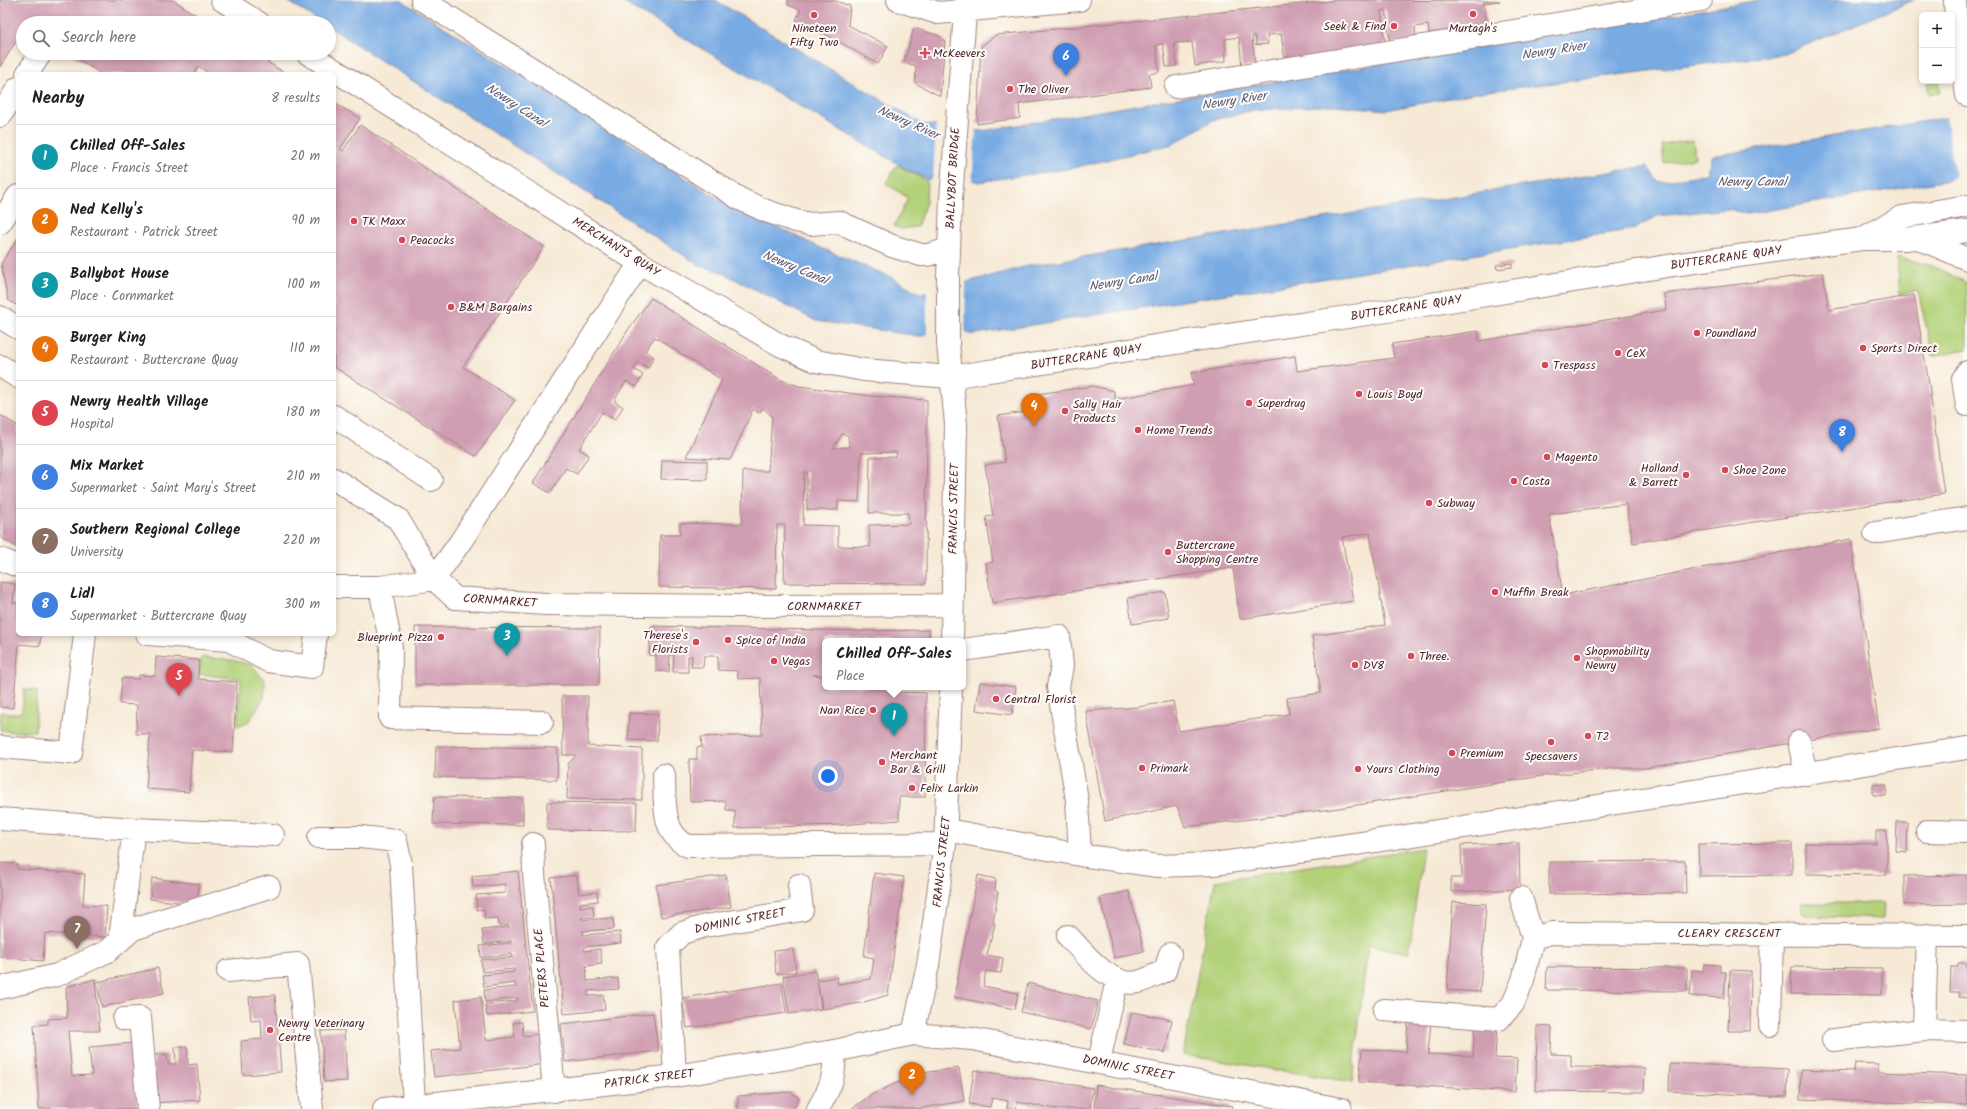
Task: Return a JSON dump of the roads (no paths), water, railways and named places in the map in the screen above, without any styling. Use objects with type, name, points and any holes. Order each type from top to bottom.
[{"type":"street","points":[[222,0],[248,16]]},
{"type":"street","points":[[422,0],[740,199],[796,221],[810,224],[839,222],[892,246],[922,255],[928,255],[949,249]]},
{"type":"street","points":[[898,0],[938,14],[965,6],[1079,0]]},
{"type":"street","points":[[1176,87],[1701,0]]},
{"type":"street","points":[[1955,0],[1956,24],[1965,71],[1967,95]]},
{"type":"street","name":"BALLYBOT BRIDGE","points":[[948,344],[949,249],[957,106],[965,6]]},
{"type":"street","points":[[28,72],[36,60]]},
{"type":"street","name":"MERCHANTS QUAY","points":[[318,60],[640,263],[780,345],[816,361],[864,370],[950,377]]},
{"type":"street","points":[[0,116],[16,91]]},
{"type":"street","points":[[0,223],[16,199]]},
{"type":"street","name":"BUTTERCRANE QUAY","points":[[1862,239],[1902,217],[1967,206]]},
{"type":"street","name":"BUTTERCRANE QUAY","points":[[950,377],[1387,311],[1680,264],[1862,239],[1906,239],[1967,231]]},
{"type":"street","points":[[1918,238],[1967,260]]},
{"type":"street","points":[[336,587],[380,587],[434,579],[461,541],[640,263]]},
{"type":"street","points":[[0,317],[16,327]]},
{"type":"street","name":"FRANCIS STREET","points":[[948,344],[950,377],[956,424],[951,605],[952,638]]},
{"type":"street","points":[[0,366],[16,376]]},
{"type":"street","points":[[1967,372],[1963,379],[1967,405]]},
{"type":"street","points":[[336,417],[431,480]]},
{"type":"street","name":"CORNMARKET","points":[[336,480],[398,519],[434,579],[455,598],[546,604],[736,606],[951,605]]},
{"type":"street","points":[[1875,533],[1967,518]]},
{"type":"street","points":[[0,559],[16,565]]},
{"type":"street","points":[[380,587],[390,647],[390,718],[542,722]]},
{"type":"street","points":[[0,747],[71,753],[86,636]]},
{"type":"street","points":[[174,636],[229,640],[268,662],[312,667],[316,636]]},
{"type":"street","points":[[966,650],[1059,636],[1062,666],[1058,687],[1077,800],[1080,854]]},
{"type":"street","name":"FRANCIS STREET","points":[[913,1034],[928,965],[946,837],[951,690]]},
{"type":"street","points":[[1799,742],[1806,774]]},
{"type":"street","points":[[664,775],[666,816],[672,833],[680,842],[688,846],[946,837],[1080,854],[1158,866],[1214,864],[1967,748]]},
{"type":"street","points":[[0,819],[134,829],[273,835]]},
{"type":"street","points":[[120,940],[134,829]]},
{"type":"street","points":[[1927,831],[1967,832]]},
{"type":"street","points":[[319,837],[361,837],[396,841],[401,864],[414,1105]]},
{"type":"street","name":"PETERS PLACE","points":[[534,844],[534,874],[554,1091]]},
{"type":"street","name":"DOMINIC STREET","points":[[675,1076],[668,947],[682,933],[705,926],[802,910],[798,885]]},
{"type":"street","points":[[0,988],[57,975],[108,951],[133,929],[269,887]]},
{"type":"street","points":[[1384,1010],[1499,1019],[1513,1004],[1523,980],[1533,938],[1521,898]]},
{"type":"street","name":"CLEARY CRESCENT","points":[[1533,938],[1551,933],[1967,936]]},
{"type":"street","points":[[1770,1025],[1772,934]]},
{"type":"street","points":[[1924,1030],[1927,935]]},
{"type":"street","points":[[1068,936],[1098,967],[1117,979],[1137,982],[1165,971],[1170,954]]},
{"type":"street","points":[[228,971],[298,964],[312,1109]]},
{"type":"street","points":[[1099,1062],[1117,979]]},
{"type":"street","points":[[124,1019],[140,1018],[148,1109]]},
{"type":"street","points":[[1833,1040],[1924,1030],[1967,1031]]},
{"type":"street","name":"PATRICK STREET","points":[[384,1109],[414,1105],[441,1106],[675,1076],[834,1051],[913,1034]]},
{"type":"street","name":"DOMINIC STREET","points":[[913,1034],[972,1039],[1342,1109]]},
{"type":"street","points":[[818,1109],[830,1087],[835,1068],[834,1051]]},
{"type":"water","name":"Newry Canal","points":[[286,0],[401,0],[719,199],[819,247],[891,277],[921,294],[1032,265],[1647,166],[1658,182],[1706,174],[1712,156],[1954,117],[1955,179],[1747,214],[1728,209],[1657,216],[1635,229],[976,334],[919,336],[816,321],[721,272],[699,265],[336,32],[336,16],[311,16]]},
{"type":"water","name":"Newry River","points":[[619,0],[715,0],[922,124],[982,131],[1760,0],[1914,0],[1785,54],[1481,92],[1386,110],[1336,105],[1254,110],[1213,120],[1173,144],[1073,168],[978,182],[939,168],[929,180],[912,172]]},
{"type":"place","name":"Murtagh's","points":[[1473,14]]},
{"type":"place","name":"Nineteen Fifty Two","points":[[814,15]]},
{"type":"place","name":"Seek & Find","points":[[1394,26]]},
{"type":"place","name":"McKeevers","points":[[925,53]]},
{"type":"place","name":"Mix Market","points":[[1066,76]]},
{"type":"place","name":"The Oliver","points":[[1010,89]]},
{"type":"place","name":"TK Maxx","points":[[354,221]]},
{"type":"place","name":"Peacocks","points":[[402,240]]},
{"type":"place","name":"B&M Bargains","points":[[451,307]]},
{"type":"place","name":"Poundland","points":[[1697,333]]},
{"type":"place","name":"Sports Direct","points":[[1863,348]]},
{"type":"place","name":"CeX","points":[[1618,353]]},
{"type":"place","name":"Trespass","points":[[1545,365]]},
{"type":"place","name":"Louis Boyd","points":[[1359,394]]},
{"type":"place","name":"Superdrug","points":[[1249,403]]},
{"type":"place","name":"Sally Hair Products","points":[[1065,411]]},
{"type":"place","name":"Burger King","points":[[1034,426]]},
{"type":"place","name":"Home Trends","points":[[1138,430]]},
{"type":"place","name":"Lidl","points":[[1842,452]]},
{"type":"place","name":"Magento","points":[[1547,457]]},
{"type":"place","name":"Shoe Zone","points":[[1725,470]]},
{"type":"place","name":"Holland & Barrett","points":[[1686,475]]},
{"type":"place","name":"Costa","points":[[1514,481]]},
{"type":"place","name":"Subway","points":[[1429,503]]},
{"type":"place","name":"Buttercrane Shopping Centre","points":[[1168,552]]},
{"type":"place","name":"Muffin Break","points":[[1495,592]]},
{"type":"place","name":"Blueprint Pizza","points":[[441,637]]},
{"type":"place","name":"Spice of India","points":[[728,640]]},
{"type":"place","name":"Therese's Florists","points":[[696,642]]},
{"type":"place","name":"Ballybot House","points":[[507,656]]},
{"type":"place","name":"Three.","points":[[1411,656]]},
{"type":"place","name":"Shopmobility Newry","points":[[1577,658]]},
{"type":"place","name":"Vegas","points":[[774,661]]},
{"type":"place","name":"DV8","points":[[1355,665]]},
{"type":"place","name":"Newry Health Village","points":[[179,696]]},
{"type":"place","name":"Central Florist","points":[[996,699]]},
{"type":"place","name":"Nan Rice","points":[[873,710]]},
{"type":"place","name":"Chilled Off-Sales","points":[[894,736]]},
{"type":"place","name":"T2","points":[[1588,736]]},
{"type":"place","name":"Specsavers","points":[[1551,742]]},
{"type":"place","name":"Premium","points":[[1452,753]]},
{"type":"place","name":"Merchant Bar & Grill","points":[[882,762]]},
{"type":"place","name":"Primark","points":[[1142,768]]},
{"type":"place","name":"Yours Clothing","points":[[1358,769]]},
{"type":"place","name":"Felix Larkin","points":[[912,788]]},
{"type":"place","name":"Southern Regional College","points":[[77,949]]},
{"type":"place","name":"Newry Veterinary Centre","points":[[270,1030]]},
{"type":"place","name":"Ned Kelly's","points":[[912,1095]]}]
